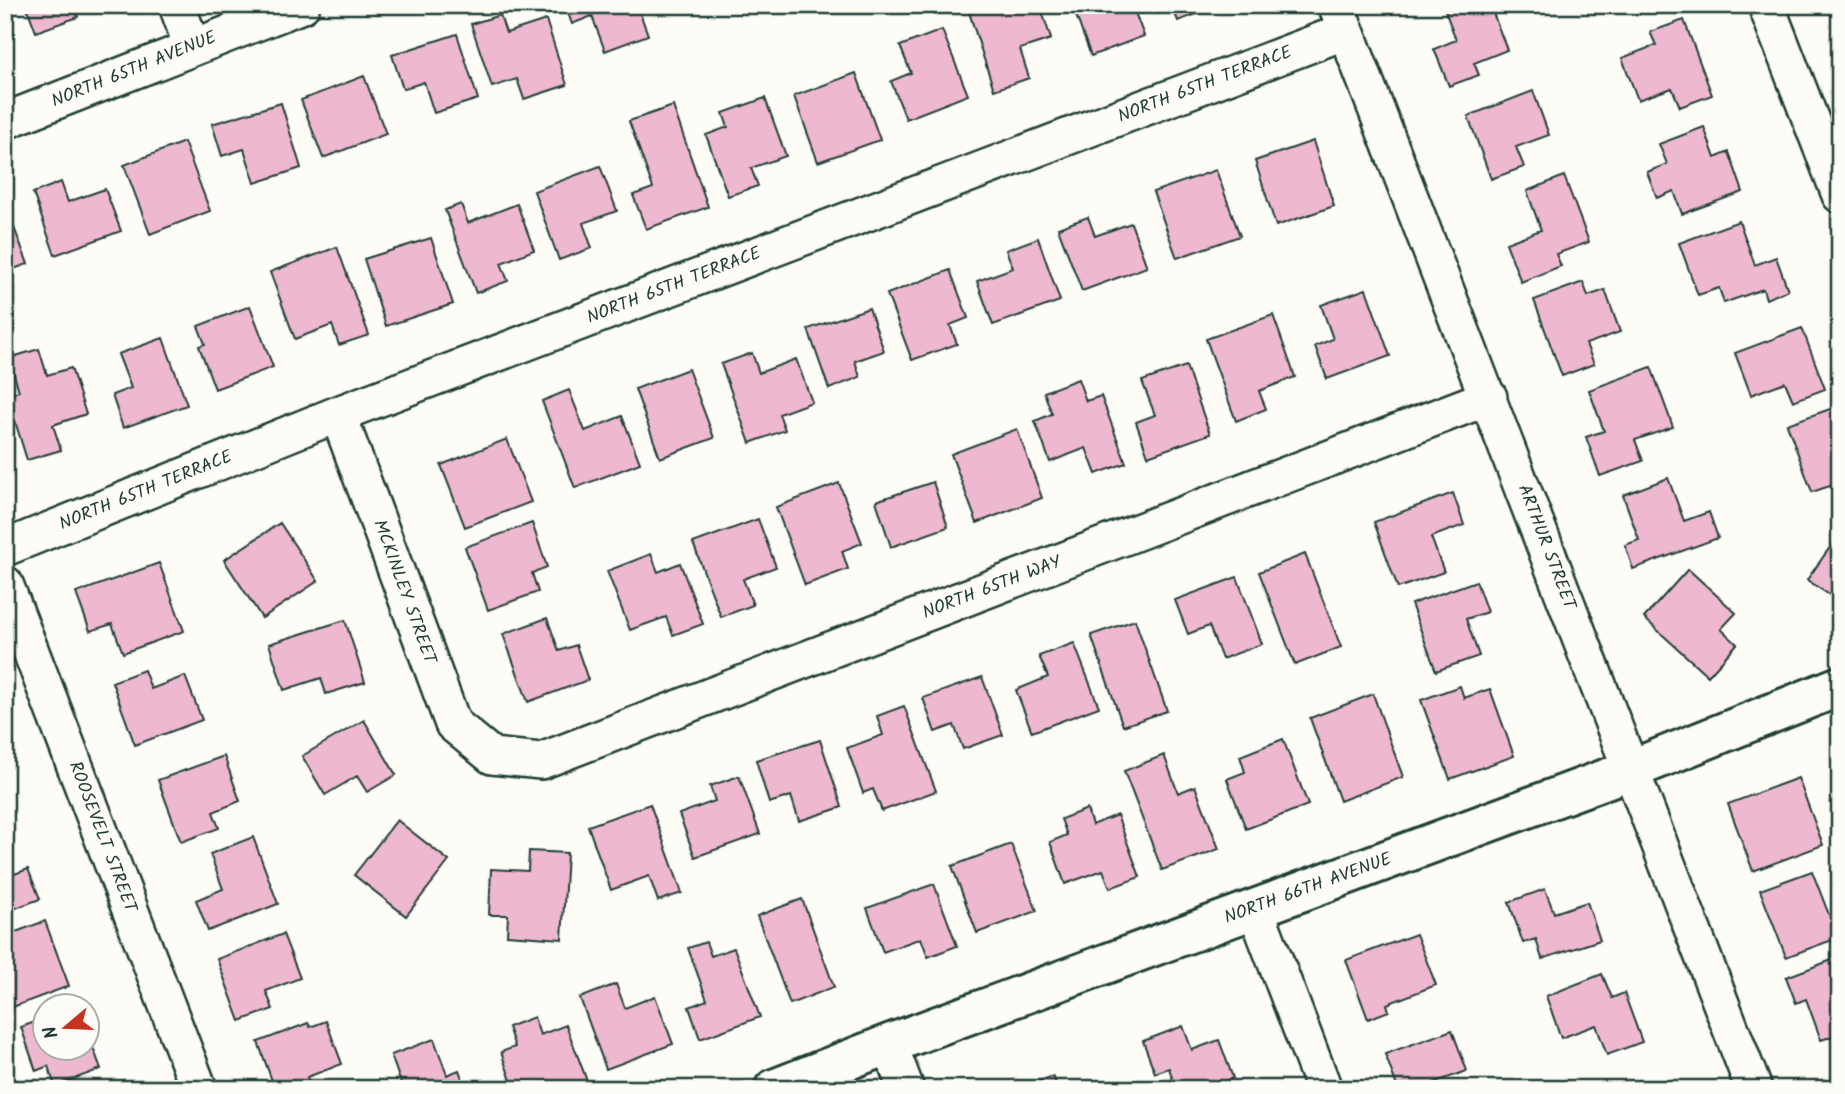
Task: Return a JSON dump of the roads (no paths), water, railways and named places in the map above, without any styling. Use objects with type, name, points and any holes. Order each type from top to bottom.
[{"type":"street","points":[[177,5],[192,47]]},
{"type":"street","name":"NORTH 65TH AVENUE","points":[[5,121],[302,5]]},
{"type":"street","points":[[1766,5],[1840,195]]},
{"type":"street","name":"ARTHUR STREET","points":[[1341,18],[1754,1089]]},
{"type":"street","name":"NORTH 65TH TERRACE","points":[[5,548],[1341,18]]},
{"type":"street","name":"NORTH 65TH WAY","points":[[492,755],[541,761],[1489,397]]},
{"type":"street","name":"MCKINLEY STREET","points":[[338,414],[453,724],[492,755]]},
{"type":"street","name":"ROOSEVELT STREET","points":[[5,584],[199,1089]]},
{"type":"street","name":"NORTH 66TH AVENUE","points":[[774,1089],[1630,770],[1840,686]]},
{"type":"street","points":[[1255,908],[1324,1089]]},
{"type":"street","points":[[889,1044],[906,1089]]}]
